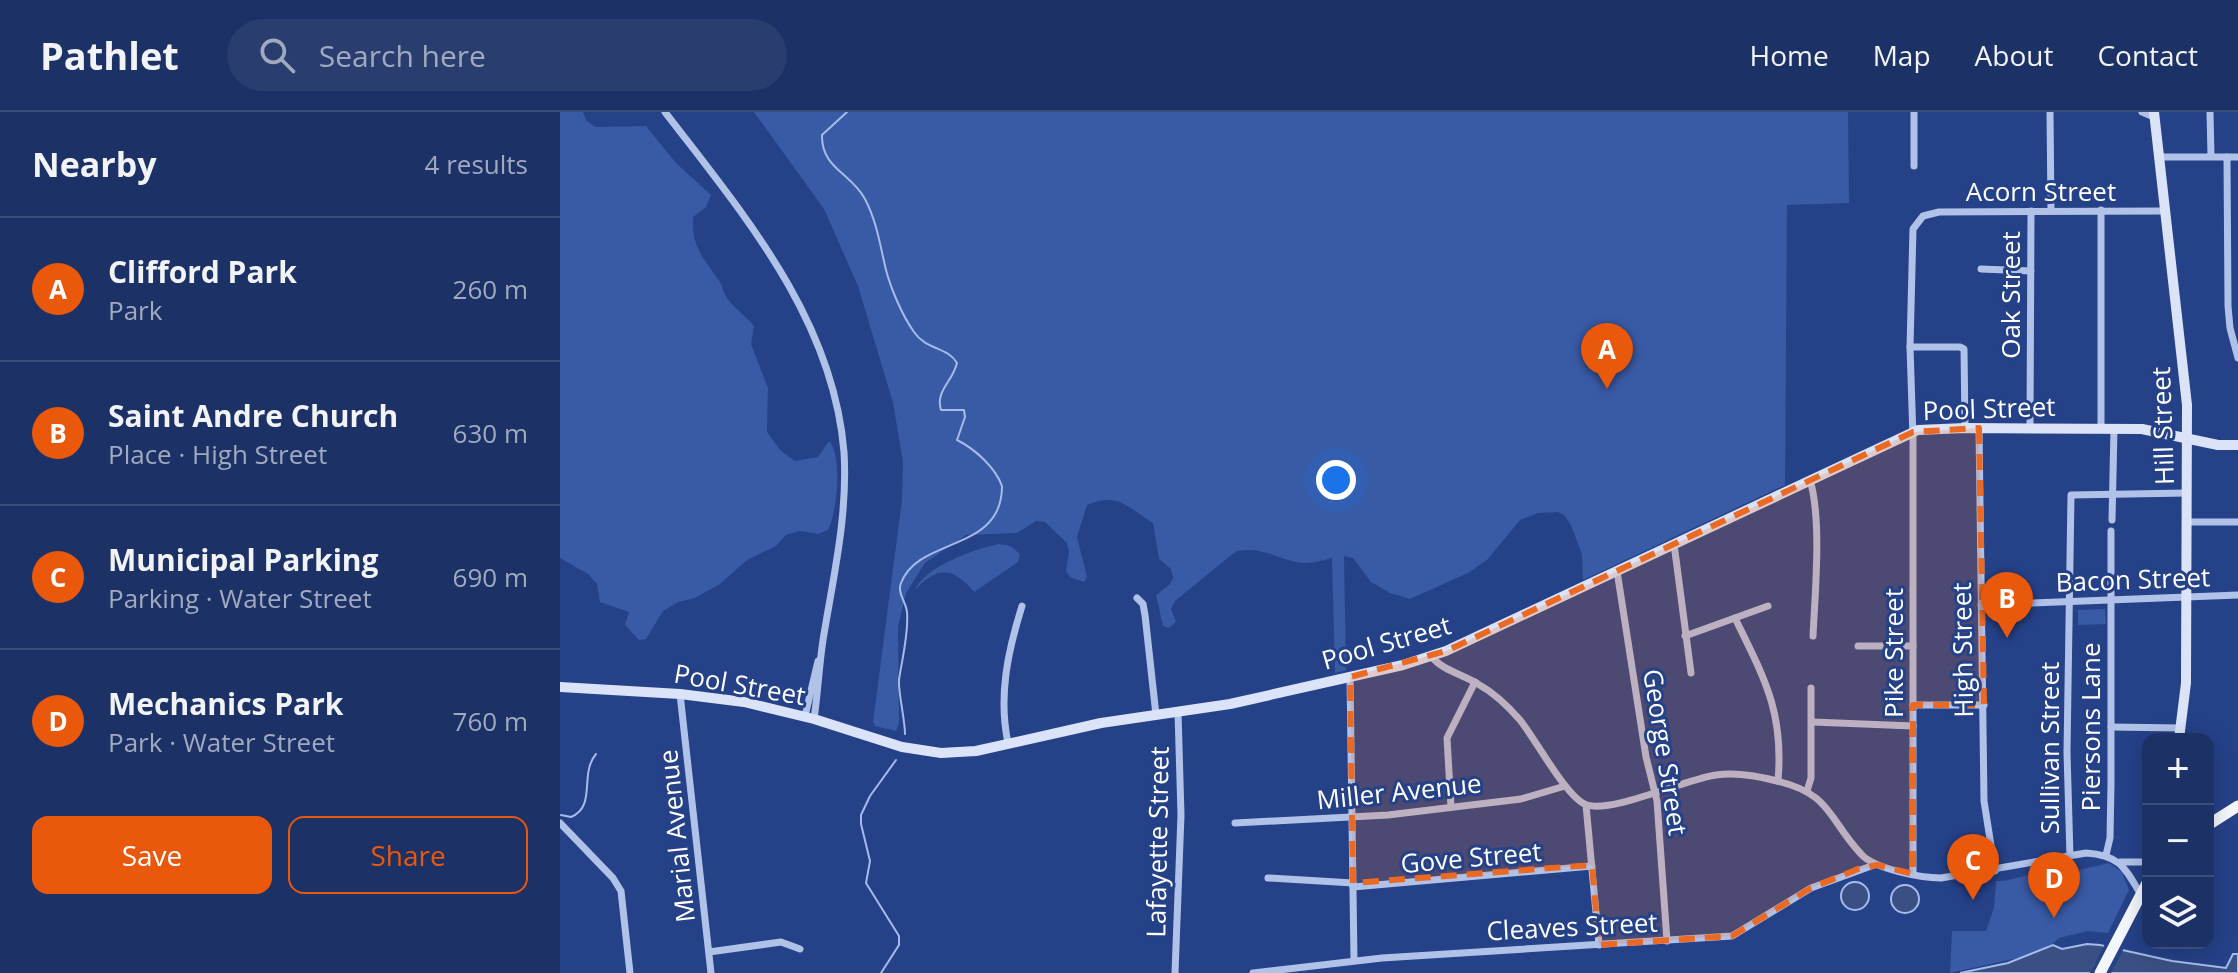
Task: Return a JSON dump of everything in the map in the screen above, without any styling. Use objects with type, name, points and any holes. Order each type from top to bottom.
[{"type":"main road","name":"Hill Street","points":[[2154,115],[2185,381],[2186,683],[2180,733]]},
{"type":"main road","name":"Pool Street","points":[[560,687],[680,694],[744,702],[810,717],[890,744],[931,753],[972,751],[1101,723],[1230,704],[1432,657],[1913,432],[1965,428],[2142,429],[2187,436],[2218,445],[2238,445]]},
{"type":"main road","points":[[2214,821],[2238,806]]},
{"type":"main road","points":[[2100,973],[2141,895]]},
{"type":"street","points":[[665,112],[769,250],[799,305],[829,380],[840,425],[844,497],[840,542],[810,717]]},
{"type":"street","points":[[1914,112],[1914,166]]},
{"type":"street","name":"Oak Street","points":[[2050,112],[2051,211]]},
{"type":"street","points":[[2142,112],[2154,115]]},
{"type":"street","points":[[2210,112],[2211,156]]},
{"type":"street","points":[[2159,157],[2238,157]]},
{"type":"street","points":[[2227,157],[2228,320],[2238,358]]},
{"type":"street","points":[[2101,210],[2101,429]]},
{"type":"street","name":"Oak Street","points":[[2030,428],[2031,211]]},
{"type":"street","name":"Acorn Street","points":[[1919,219],[1939,212],[2164,211]]},
{"type":"street","name":"Pike Street","points":[[1913,874],[1913,432],[1910,347],[1912,235],[1919,219]]},
{"type":"street","points":[[2227,260],[2238,261]]},
{"type":"street","points":[[1981,269],[2031,271]]},
{"type":"street","points":[[1910,347],[1964,349],[1965,428]]},
{"type":"street","name":"High Street","points":[[1979,428],[1984,801],[1995,871]]},
{"type":"street","points":[[2112,520],[2114,429]]},
{"type":"street","points":[[1810,480],[1814,496],[1816,543],[1813,636]]},
{"type":"street","points":[[2112,494],[2187,493]]},
{"type":"street","name":"Sullivan Street","points":[[2070,856],[2067,752],[2071,495],[2112,494]]},
{"type":"street","points":[[2187,522],[2238,522]]},
{"type":"street","name":"Piersons Lane","points":[[2106,855],[2110,838],[2111,531]]},
{"type":"street","points":[[1674,544],[1691,673]]},
{"type":"street","name":"George Street","points":[[1617,571],[1646,757],[1655,793],[1667,941]]},
{"type":"street","name":"Bacon Street","points":[[1981,605],[2238,595]]},
{"type":"street","points":[[1137,598],[1144,607],[1156,715]]},
{"type":"street","points":[[1008,743],[1003,712],[1008,650],[1022,606]]},
{"type":"street","points":[[1685,636],[1768,606]]},
{"type":"street","points":[[1735,618],[1772,697],[1778,734],[1778,781]]},
{"type":"street","points":[[1858,646],[1913,646]]},
{"type":"street","points":[[1432,657],[1439,665],[1475,682],[1497,697],[1516,716],[1565,786],[1586,805],[1600,806],[1718,774],[1735,774],[1778,781],[1807,791],[1829,809],[1861,855],[1877,865],[1913,874],[1941,878],[2086,853],[2142,863]]},
{"type":"street","points":[[1350,677],[1354,960]]},
{"type":"street","points":[[1451,807],[1447,738],[1475,682]]},
{"type":"street","points":[[1807,791],[1811,778],[1811,688]]},
{"type":"street","name":"Marial Avenue","points":[[680,694],[711,973]]},
{"type":"street","points":[[1913,705],[1984,705]]},
{"type":"street","name":"Lafayette Street","points":[[1175,973],[1181,815],[1178,712]]},
{"type":"street","points":[[1813,722],[1913,726]]},
{"type":"street","points":[[2111,727],[2170,733]]},
{"type":"street","name":"Miller Avenue","points":[[1235,823],[1353,819],[1521,799],[1565,786]]},
{"type":"street","points":[[1586,805],[1599,945]]},
{"type":"street","points":[[560,823],[613,878],[621,891],[630,973]]},
{"type":"street","points":[[2118,861],[2141,895]]},
{"type":"street","name":"Cleaves Street","points":[[1253,973],[1354,960],[1735,936],[1811,888],[1858,869],[1877,865]]},
{"type":"street","name":"Gove Street","points":[[1268,878],[1353,885],[1592,866]]},
{"type":"street","points":[[709,952],[781,942],[800,949]]},
{"type":"highlighted area","points":[[1979,428],[1984,705],[1913,705],[1913,874],[1877,865],[1858,869],[1811,888],[1732,936],[1599,945],[1592,865],[1353,883],[1350,677],[1446,651],[1913,432]]},
{"type":"shaded area","points":[[560,112],[583,112],[586,120],[595,127],[646,126],[676,163],[711,195],[706,207],[693,217],[694,236],[726,296],[754,326],[751,344],[768,388],[767,432],[781,451],[795,461],[818,457],[829,441],[836,458],[836,498],[828,530],[818,534],[800,531],[786,535],[776,546],[747,560],[720,584],[663,611],[646,639],[639,640],[625,625],[629,612],[600,602],[597,584],[588,574],[560,558]]},
{"type":"shaded area","points":[[754,112],[1848,112],[1849,203],[1787,205],[1785,485],[1583,580],[1582,555],[1571,525],[1558,512],[1538,513],[1520,520],[1488,559],[1468,573],[1410,599],[1390,593],[1371,582],[1353,558],[1344,556],[1346,670],[1335,673],[1332,558],[1306,563],[1253,550],[1235,552],[1175,601],[1171,609],[1176,622],[1169,628],[1163,626],[1156,595],[1170,584],[1173,578],[1171,569],[1159,559],[1153,523],[1122,503],[1107,500],[1087,505],[1077,537],[1087,577],[1084,582],[1070,577],[1066,571],[1067,543],[1045,522],[1036,521],[1017,533],[966,535],[925,563],[906,593],[898,627],[899,723],[896,731],[875,726],[873,722],[902,500],[903,462],[893,403],[858,286],[824,209]]},
{"type":"shaded area","points":[[999,544],[1016,550],[1020,555],[1018,562],[974,592],[960,578],[946,573],[931,576],[915,590],[920,581],[940,566],[965,554]]},
{"type":"shaded area","points":[[2105,609],[2106,624],[2078,625],[2078,610]]},
{"type":"shaded area","points":[[2109,863],[2122,872],[2129,890],[2108,933],[2088,931],[2059,938],[2048,948],[2027,956],[1950,973],[1952,931],[1986,931],[1994,908],[1996,881],[2032,874],[2053,876]]},
{"type":"shaded area","points":[[1855,882],[1865,886],[1869,896],[1865,906],[1855,910],[1845,906],[1841,896],[1845,886]]},
{"type":"shaded area","points":[[1905,885],[1915,889],[1919,899],[1915,909],[1905,913],[1895,909],[1891,899],[1895,889]]},
{"type":"shaded area","points":[[2087,944],[2226,968],[2233,954],[2238,954],[2238,973],[2111,973],[2094,965],[2108,973],[1960,973],[2008,963],[2053,945],[2062,949]]},
{"type":"pier","points":[[2106,942],[2125,946],[2111,973],[2090,973]]},
{"type":"waterway","points":[[847,112],[822,135],[826,155],[865,199],[891,285],[910,325],[919,338],[948,354],[957,363],[940,397],[941,410],[964,410],[965,417],[957,440],[984,459],[1002,486],[998,507],[989,523],[975,534],[924,557],[911,568],[901,583],[907,620],[899,680],[905,734]]},
{"type":"waterway","points":[[561,815],[571,817],[579,812],[586,798],[591,762],[596,754]]},
{"type":"waterway","points":[[881,973],[899,945],[899,936],[866,883],[870,861],[861,815],[870,796],[896,760]]},
{"type":"place","name":"Clifford Park","points":[[1607,389]]},
{"type":"place","name":"Saint Andre Church","points":[[2007,638]]},
{"type":"place","name":"Municipal Parking","points":[[1973,900]]},
{"type":"place","name":"Mechanics Park","points":[[2054,918]]}]
